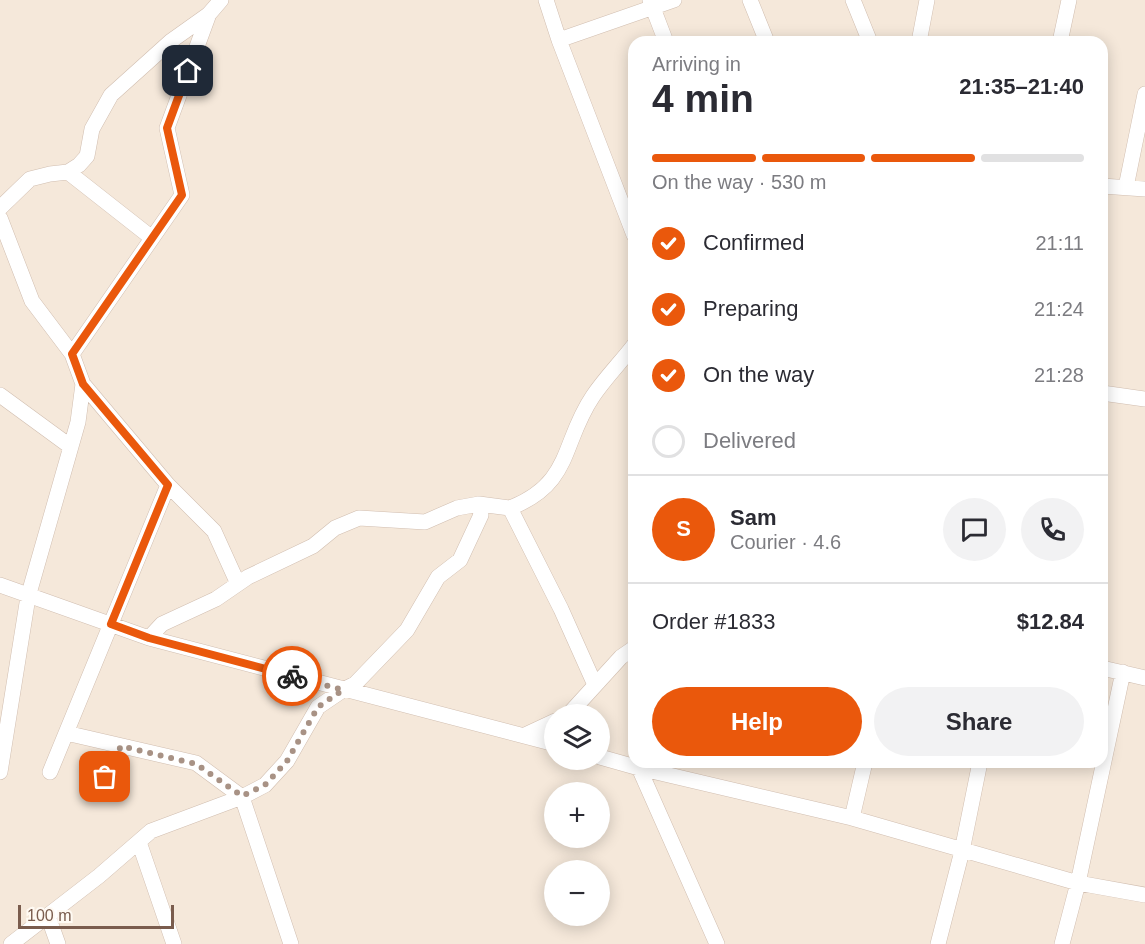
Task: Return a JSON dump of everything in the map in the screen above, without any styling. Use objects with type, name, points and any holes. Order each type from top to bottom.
[{"type":"street","points":[[0,208],[30,179],[68,172],[79,165],[87,156],[92,129],[111,95],[171,41],[208,14],[221,0]]},
{"type":"street","points":[[546,0],[559,40],[628,219]]},
{"type":"street","points":[[559,40],[651,4],[674,0]]},
{"type":"street","points":[[750,0],[765,36]]},
{"type":"street","points":[[854,0],[868,36]]},
{"type":"street","points":[[920,36],[927,0]]},
{"type":"street","points":[[1061,36],[1068,0]]},
{"type":"street","points":[[651,4],[664,36]]},
{"type":"street","points":[[72,354],[182,195],[167,128],[208,14]]},
{"type":"street","points":[[1126,187],[1145,94]]},
{"type":"street","points":[[68,172],[152,238]]},
{"type":"street","points":[[1108,186],[1145,189]]},
{"type":"street","points":[[0,218],[32,301],[72,354],[83,384],[168,485],[214,531],[238,584]]},
{"type":"street","points":[[149,638],[162,624],[216,599],[248,577],[313,546],[334,528],[359,518],[425,522],[457,508],[480,504],[510,508],[522,503],[543,490],[556,476],[592,396],[628,352]]},
{"type":"street","points":[[0,772],[28,597],[78,422],[83,384]]},
{"type":"street","points":[[1108,394],[1145,399]]},
{"type":"street","points":[[0,395],[71,447]]},
{"type":"street","points":[[50,772],[168,485]]},
{"type":"street","points":[[11,944],[151,831],[265,785],[287,761],[318,707],[356,684],[407,630],[438,577],[460,560],[481,516],[480,504]]},
{"type":"street","points":[[510,508],[561,609],[595,685]]},
{"type":"street","points":[[0,585],[28,597],[149,638],[544,741]]},
{"type":"street","points":[[578,704],[628,652]]},
{"type":"street","points":[[1108,669],[1145,678]]},
{"type":"street","points":[[1108,742],[1123,672]]},
{"type":"street","points":[[525,735],[544,726]]},
{"type":"street","points":[[66,733],[196,764],[242,796],[291,944]]},
{"type":"street","points":[[98,792],[121,746]]},
{"type":"street","points":[[610,760],[628,765]]},
{"type":"street","points":[[639,768],[852,818],[1078,883],[1145,895]]},
{"type":"street","points":[[639,768],[717,944]]},
{"type":"street","points":[[852,818],[864,768]]},
{"type":"street","points":[[939,944],[962,851],[979,768]]},
{"type":"street","points":[[1062,944],[1078,883],[1103,768]]},
{"type":"street","points":[[139,842],[174,944]]},
{"type":"street","points":[[48,916],[58,944]]},
{"type":"shaded area","points":[[0,0],[1145,0],[1145,944],[0,944]]},
{"type":"way so far","points":[[105,777],[121,746],[196,764],[242,796],[265,785],[287,761],[318,707],[343,690],[292,676]]},
{"type":"route","points":[[188,71],[167,128],[182,195],[72,354],[83,384],[168,485],[111,624],[149,638],[292,676]]}]
